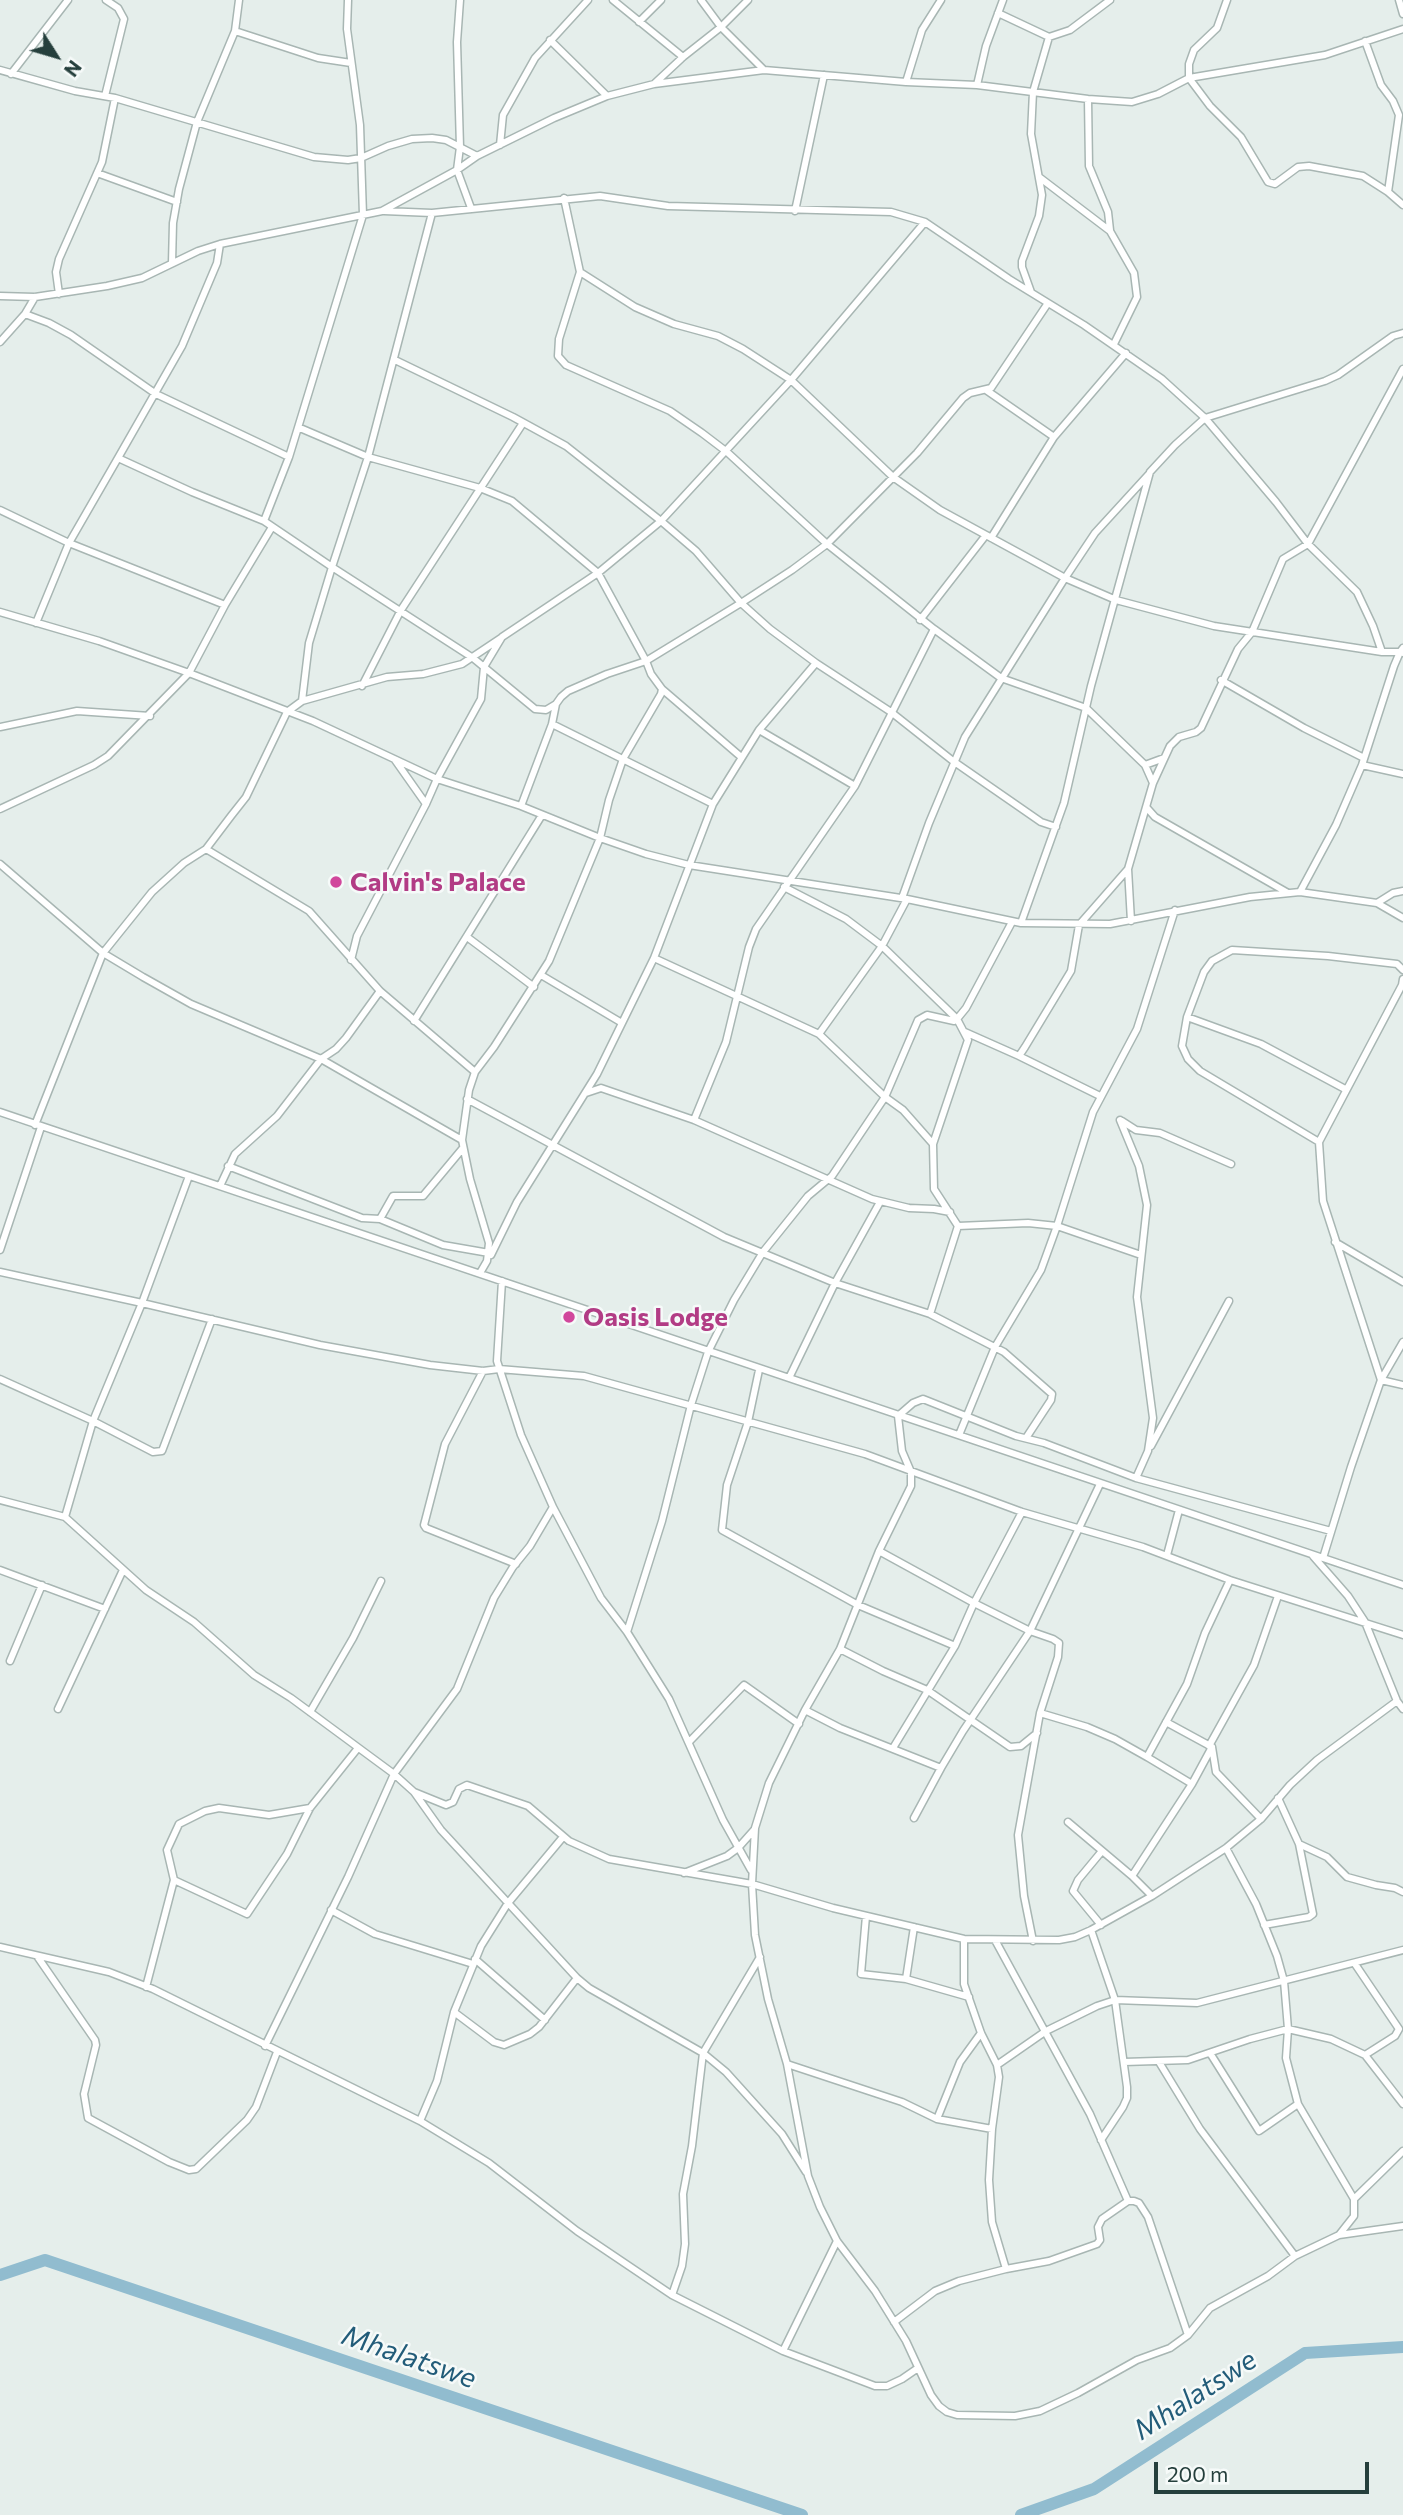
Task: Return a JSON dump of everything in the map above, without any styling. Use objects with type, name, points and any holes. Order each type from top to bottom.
[{"type":"street","points":[[11,74],[68,0]]},
{"type":"street","points":[[104,96],[124,19],[118,8],[106,0]]},
{"type":"street","points":[[172,263],[177,202],[197,122],[235,31],[239,0]]},
{"type":"street","points":[[264,521],[300,428],[363,215],[361,158],[347,29],[348,0]]},
{"type":"street","points":[[460,0],[457,42],[460,147],[457,170],[471,208]]},
{"type":"street","points":[[500,145],[503,115],[535,58],[588,0]]},
{"type":"street","points":[[613,0],[683,57]]},
{"type":"street","points":[[639,22],[661,0]]},
{"type":"street","points":[[701,0],[721,27],[764,70]]},
{"type":"street","points":[[654,84],[721,27],[748,0]]},
{"type":"street","points":[[906,82],[922,30],[941,0]]},
{"type":"street","points":[[976,85],[1003,0]]},
{"type":"street","points":[[998,13],[1049,37],[1070,30],[1110,0]]},
{"type":"street","points":[[1227,0],[1217,28],[1194,50],[1189,64],[1189,78],[1210,106],[1241,137],[1272,184],[1298,167],[1309,166],[1363,176],[1403,205]]},
{"type":"street","points":[[1399,0],[1403,14]]},
{"type":"street","points":[[382,211],[477,156],[554,118],[607,96],[654,84],[764,70],[976,85],[1132,102],[1158,94],[1189,78],[1325,55],[1403,29]]},
{"type":"street","points":[[235,31],[291,50],[351,63]]},
{"type":"street","points":[[1031,292],[1022,261],[1039,216],[1042,195],[1031,134],[1033,92],[1049,37]]},
{"type":"street","points":[[550,40],[607,96]]},
{"type":"street","points":[[1365,41],[1381,85],[1399,115],[1388,192]]},
{"type":"street","points":[[0,70],[75,91],[115,98],[314,157],[348,160],[361,158],[412,139],[446,140],[477,156]]},
{"type":"street","points":[[795,211],[824,75]]},
{"type":"street","points":[[59,294],[56,272],[58,259],[102,162],[115,98]]},
{"type":"street","points":[[1088,99],[1089,166],[1108,212],[1110,231]]},
{"type":"street","points":[[97,173],[177,202]]},
{"type":"street","points":[[1039,177],[1110,231],[1134,273],[1137,297],[1114,344]]},
{"type":"street","points":[[0,296],[35,297],[107,286],[142,278],[198,251],[220,244],[382,211],[432,213],[600,196],[668,206],[891,212],[925,222],[1114,344],[1163,379],[1205,418],[1308,544],[1357,592],[1382,652]]},
{"type":"street","points":[[564,198],[580,272],[559,339],[558,356],[566,365],[670,411],[727,452],[827,544],[920,620],[1001,678],[1086,708],[1145,765],[1153,783]]},
{"type":"street","points":[[302,701],[309,643],[368,457],[432,213]]},
{"type":"street","points":[[0,1250],[38,1126],[103,953],[159,884],[206,849],[246,797],[287,712],[302,701],[387,677],[446,669],[473,658],[598,573],[661,522],[727,452],[925,222]]},
{"type":"street","points":[[36,624],[69,543],[156,394],[196,316],[218,263],[220,244]]},
{"type":"street","points":[[580,272],[607,290],[664,320],[728,340],[791,380],[893,477],[940,510],[1065,578],[1116,600],[1214,626],[1382,652],[1402,651],[1363,762],[1336,825],[1300,892]]},
{"type":"street","points":[[0,342],[25,314],[35,297]]},
{"type":"street","points":[[118,457],[192,492],[264,521],[473,658],[536,709],[546,710],[568,691],[646,661],[741,603],[827,544],[893,477],[963,398],[970,393],[991,388],[1048,303]]},
{"type":"street","points":[[25,314],[71,335],[156,394],[289,457]]},
{"type":"street","points":[[819,1034],[882,946],[904,899],[953,761],[965,737],[1095,533],[1175,444],[1205,418],[1325,381],[1338,375],[1393,336],[1403,333]]},
{"type":"street","points":[[920,620],[989,536],[1055,437],[1126,354]]},
{"type":"street","points":[[395,360],[566,446],[696,551],[741,603],[770,629],[891,712],[953,761],[1041,822],[1056,827]]},
{"type":"street","points":[[1131,921],[1129,869],[1153,783],[1164,758],[1179,737],[1201,728],[1238,649],[1252,632],[1283,559],[1308,544],[1403,369]]},
{"type":"street","points":[[986,390],[1055,437]]},
{"type":"street","points":[[362,686],[401,610],[523,423]]},
{"type":"street","points":[[300,428],[368,457],[480,488],[512,500],[598,573],[662,690],[740,757]]},
{"type":"street","points":[[1021,923],[1064,803],[1086,708],[1150,472]]},
{"type":"street","points":[[0,510],[69,543],[225,605]]},
{"type":"street","points":[[0,809],[94,765],[150,716],[189,674],[225,605],[272,527]]},
{"type":"street","points":[[0,612],[99,641],[189,674],[287,712],[437,779],[521,806],[600,838],[689,865],[904,899],[1021,923],[1079,925],[1131,921],[1250,897],[1300,892],[1377,904],[1403,918]]},
{"type":"street","points":[[694,1120],[726,1042],[756,929],[855,786],[934,629]]},
{"type":"street","points":[[351,960],[357,936],[481,699],[484,667],[502,637]]},
{"type":"street","points":[[480,1273],[517,1202],[585,1094],[622,1023],[654,958],[713,804],[759,730],[817,663]]},
{"type":"street","points":[[1222,680],[1363,762],[1403,775]]},
{"type":"street","points":[[487,1261],[488,1236],[462,1144],[467,1099],[475,1072],[495,1047],[549,961],[600,838],[623,759],[662,690]]},
{"type":"street","points":[[521,806],[552,724],[556,704]]},
{"type":"street","points":[[0,727],[77,711],[150,716]]},
{"type":"street","points":[[552,724],[713,804]]},
{"type":"street","points":[[759,730],[855,786]]},
{"type":"street","points":[[1145,765],[1164,758]]},
{"type":"street","points":[[394,759],[426,804]]},
{"type":"street","points":[[1147,808],[1155,817],[1287,893]]},
{"type":"street","points":[[414,1021],[542,814]]},
{"type":"street","points":[[206,849],[309,911],[380,991],[475,1072]]},
{"type":"street","points":[[0,864],[103,953],[191,1003],[321,1059],[462,1144]]},
{"type":"street","points":[[1019,1056],[1071,971],[1079,925],[1129,869]]},
{"type":"street","points":[[784,887],[846,919],[882,946],[957,1019],[965,1032],[967,1046],[950,1088],[933,1144],[934,1189],[958,1226],[930,1314]]},
{"type":"street","points":[[1377,904],[1403,890]]},
{"type":"street","points":[[959,1435],[995,1347],[1041,1270],[1100,1096],[1138,1029],[1175,910]]},
{"type":"street","points":[[627,1632],[662,1521],[691,1405],[708,1352],[734,1300],[762,1252],[808,1196],[837,1169],[885,1097],[918,1020],[927,1015],[954,1021],[957,1019],[966,1008],[1012,922]]},
{"type":"street","points":[[467,937],[534,987]]},
{"type":"street","points":[[1319,1142],[1194,1066],[1188,1059],[1182,1046],[1187,1017],[1204,972],[1212,961],[1232,950],[1328,956],[1397,964],[1403,970]]},
{"type":"street","points":[[654,958],[819,1034],[885,1097],[903,1110],[933,1144]]},
{"type":"street","points":[[541,975],[622,1023]]},
{"type":"street","points":[[1381,1380],[1323,1201],[1319,1142],[1403,983]]},
{"type":"street","points":[[220,1186],[235,1154],[276,1116],[321,1059],[336,1049],[380,991]]},
{"type":"street","points":[[1187,1017],[1261,1044],[1345,1089]]},
{"type":"street","points":[[965,1032],[1100,1096]]},
{"type":"street","points":[[585,1094],[601,1088],[694,1120],[826,1181],[880,1202],[950,1212]]},
{"type":"street","points":[[467,1099],[711,1231],[835,1283],[930,1314],[1007,1354],[1052,1394],[1051,1400],[1026,1438]]},
{"type":"street","points":[[0,1112],[1403,1585]]},
{"type":"street","points":[[1148,1451],[1153,1405],[1138,1319],[1137,1297],[1147,1222],[1145,1191],[1132,1145],[1120,1120],[1136,1130],[1160,1133],[1231,1164]]},
{"type":"street","points":[[380,1219],[393,1196],[424,1196],[462,1144]]},
{"type":"street","points":[[228,1166],[362,1218],[380,1219],[443,1245],[489,1253]]},
{"type":"street","points":[[65,1517],[93,1421],[142,1303],[188,1177]]},
{"type":"street","points":[[789,1378],[835,1283],[880,1202]]},
{"type":"street","points":[[958,1226],[1028,1223],[1057,1226],[1141,1255]]},
{"type":"street","points":[[1335,1241],[1403,1282]]},
{"type":"street","points":[[0,1272],[334,1347],[483,1371],[499,1369],[584,1376],[865,1454],[1022,1512],[1167,1555],[1230,1580],[1403,1635]]},
{"type":"street","points":[[502,1281],[496,1353],[521,1435],[553,1507],[601,1598],[627,1632],[664,1690],[738,1848],[752,1872]]},
{"type":"street","points":[[1136,1478],[1229,1301]]},
{"type":"street","points":[[0,1379],[93,1421],[153,1452],[162,1451],[212,1319]]},
{"type":"street","points":[[1323,1558],[1381,1380],[1403,1342]]},
{"type":"street","points":[[759,1370],[748,1422],[727,1485],[722,1530],[858,1605],[955,1646]]},
{"type":"street","points":[[483,1371],[445,1444],[424,1525],[516,1564]]},
{"type":"street","points":[[1381,1380],[1403,1385]]},
{"type":"street","points":[[898,1416],[913,1403],[923,1399],[1136,1478],[1331,1531]]},
{"type":"street","points":[[898,1416],[902,1451],[912,1478],[907,1495],[879,1551],[840,1649],[805,1710],[769,1783],[755,1828],[752,1884],[755,1935],[768,1999],[787,2064],[808,2176],[837,2241],[876,2291],[931,2395],[939,2406],[957,2415],[1015,2416],[1040,2411],[1137,2360],[1170,2348],[1188,2335],[1210,2308],[1268,2276],[1295,2256],[1339,2235],[1403,2226]]},
{"type":"street","points":[[914,1818],[970,1721],[1030,1631],[1100,1484]]},
{"type":"street","points":[[1,1503],[65,1517],[146,1590],[194,1622],[254,1675],[310,1712],[394,1774],[414,1793],[441,1830],[577,1978],[703,2053],[726,2071],[782,2134],[808,2176]]},
{"type":"street","points":[[265,2046],[394,1774],[457,1689],[494,1598],[553,1507]]},
{"type":"street","points":[[1167,1555],[1179,1510]]},
{"type":"street","points":[[892,1748],[955,1646],[974,1603],[1022,1512]]},
{"type":"street","points":[[879,1551],[974,1603],[1059,1643],[1058,1657],[1040,1713],[1018,1835],[1024,1896],[1033,1941]]},
{"type":"street","points":[[1312,1554],[1348,1596],[1365,1622],[1397,1701],[1403,1709]]},
{"type":"street","points":[[0,1570],[105,1609]]},
{"type":"street","points":[[58,1709],[123,1570]]},
{"type":"street","points":[[1147,1757],[1187,1684],[1205,1633],[1230,1580]]},
{"type":"street","points":[[310,1712],[353,1638],[381,1581]]},
{"type":"street","points":[[10,1661],[42,1585]]},
{"type":"street","points":[[1132,1876],[1192,1784],[1254,1665],[1278,1596]]},
{"type":"street","points":[[840,1649],[927,1690],[1013,1748],[1021,1746],[1037,1733]]},
{"type":"street","points":[[688,1742],[744,1685],[799,1724]]},
{"type":"street","points":[[414,1793],[446,1805],[453,1802],[459,1789],[467,1785],[528,1806],[563,1837],[605,1858],[682,1874],[752,1884],[866,1916],[964,1939],[1059,1940],[1075,1937],[1101,1925],[1226,1848],[1261,1819],[1278,1798],[1317,1760],[1397,1701]]},
{"type":"street","points":[[805,1710],[840,1728],[941,1768]]},
{"type":"street","points":[[1040,1713],[1115,1738],[1192,1784]]},
{"type":"street","points":[[1166,1722],[1210,1746],[1216,1772],[1261,1819]]},
{"type":"street","points":[[174,1880],[247,1914],[287,1854],[310,1808],[358,1748]]},
{"type":"street","points":[[1264,1925],[1309,1917],[1313,1913],[1299,1844],[1278,1798]]},
{"type":"street","points":[[146,1987],[174,1880],[167,1854],[175,1828],[182,1821],[219,1808],[269,1815],[310,1808]]},
{"type":"street","points":[[1068,1822],[1152,1896]]},
{"type":"street","points":[[682,1874],[709,1865],[738,1848],[755,1828]]},
{"type":"street","points":[[420,2121],[437,2081],[454,2012],[474,1961],[508,1903],[563,1837]]},
{"type":"street","points":[[1299,1844],[1327,1857],[1346,1877],[1403,1892]]},
{"type":"street","points":[[1226,1848],[1264,1925],[1284,1981],[1288,2029],[1286,2058],[1298,2104],[1354,2199],[1354,2216],[1339,2235]]},
{"type":"street","points":[[1101,1925],[1073,1891],[1078,1880],[1102,1851]]},
{"type":"street","points":[[331,1910],[375,1934],[474,1961],[545,2020]]},
{"type":"street","points":[[866,1916],[861,1974],[906,1979],[969,1997]]},
{"type":"street","points":[[906,1979],[914,1927]]},
{"type":"street","points":[[1091,1930],[1115,2000],[1127,2098],[1101,2140]]},
{"type":"street","points":[[964,1939],[963,1977],[981,2033],[998,2065],[999,2086],[992,2129],[989,2180],[992,2222],[1006,2269]]},
{"type":"street","points":[[995,1940],[1090,2114],[1128,2201]]},
{"type":"street","points":[[0,1947],[109,1972],[146,1987],[420,2121],[488,2163],[577,2231],[672,2295],[783,2351],[875,2386],[887,2386],[918,2368]]},
{"type":"street","points":[[998,2065],[1046,2031],[1115,2000],[1196,2003],[1403,1950]]},
{"type":"street","points":[[37,1956],[95,2040],[84,2094],[88,2118],[169,2162],[189,2170],[196,2169],[229,2138],[256,2107],[277,2052]]},
{"type":"street","points":[[672,2295],[682,2266],[685,2244],[683,2194],[692,2146],[703,2053],[760,1957]]},
{"type":"street","points":[[1355,1964],[1399,2029],[1395,2036],[1365,2055]]},
{"type":"street","points":[[454,2012],[499,2045],[505,2045],[530,2034],[545,2020],[577,1978]]},
{"type":"street","points":[[1124,2062],[1188,2060],[1288,2029],[1331,2039],[1365,2055],[1403,2104]]},
{"type":"street","points":[[937,2119],[960,2062],[981,2033]]},
{"type":"street","points":[[1210,2053],[1259,2131],[1298,2104]]},
{"type":"street","points":[[1159,2062],[1199,2129],[1295,2256]]},
{"type":"street","points":[[787,2064],[902,2102],[937,2119],[992,2129]]},
{"type":"street","points":[[1354,2199],[1403,2151]]},
{"type":"street","points":[[894,2322],[935,2291],[959,2281],[1049,2261],[1097,2244],[1100,2240],[1100,2222],[1128,2201],[1139,2203],[1148,2217],[1188,2335]]},
{"type":"street","points":[[783,2351],[837,2241]]},
{"type":"waterway","name":"Mhalatswe","points":[[0,2275],[45,2260],[802,2515]]},
{"type":"waterway","name":"Mhalatswe","points":[[1021,2515],[1094,2489],[1305,2353],[1403,2347]]},
{"type":"place","name":"Calvin's Palace","points":[[336,882]]},
{"type":"place","name":"Oasis Lodge","points":[[569,1317]]}]
